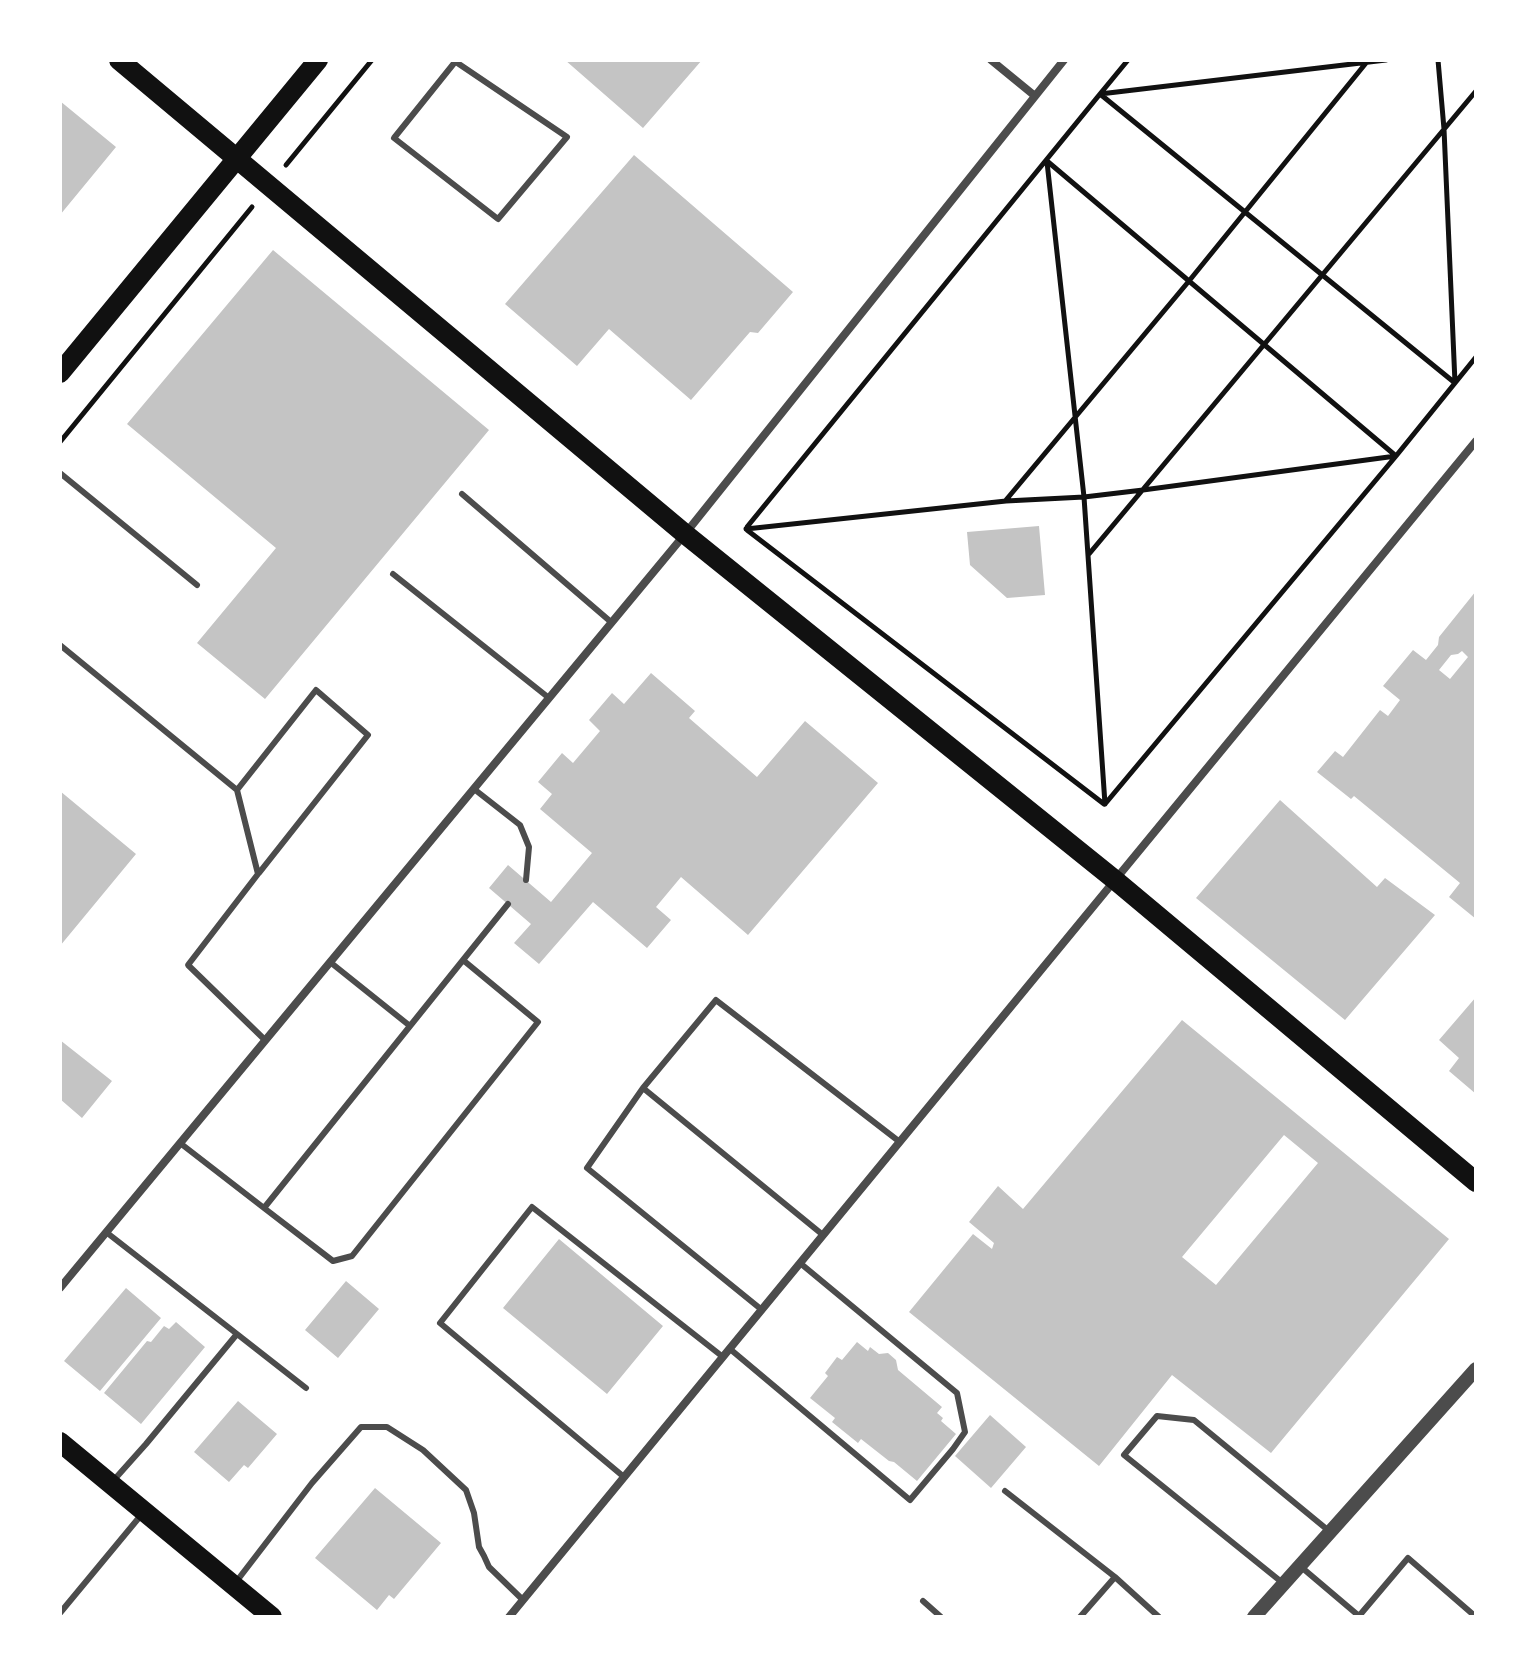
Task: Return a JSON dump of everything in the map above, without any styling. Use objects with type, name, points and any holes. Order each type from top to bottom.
[{"type":"main road","points":[[119,60],[685,534],[1115,880],[1474,1178]]},
{"type":"main road","points":[[60,373],[318,60]]},
{"type":"main road","points":[[60,1442],[272,1617]]},
{"type":"street","points":[[991,60],[1035,96]]},
{"type":"street","points":[[60,1288],[685,534],[1064,60]]},
{"type":"street","points":[[509,1617],[1474,448]]},
{"type":"street","points":[[1254,1617],[1476,1369]]},
{"type":"lane","points":[[454,61],[567,137],[498,219],[394,138],[454,61]]},
{"type":"lane","points":[[60,473],[197,585]]},
{"type":"lane","points":[[462,494],[611,622]]},
{"type":"lane","points":[[393,574],[549,698]]},
{"type":"lane","points":[[60,645],[237,790],[258,874]]},
{"type":"lane","points":[[237,790],[316,690],[368,735],[188,965],[265,1040]]},
{"type":"lane","points":[[474,789],[520,825],[529,847],[526,880]]},
{"type":"lane","points":[[264,1208],[508,904]]},
{"type":"lane","points":[[180,1143],[333,1261],[352,1256],[538,1022],[463,960]]},
{"type":"lane","points":[[330,962],[410,1026]]},
{"type":"lane","points":[[762,1310],[587,1168],[643,1088],[716,1000],[900,1142]]},
{"type":"lane","points":[[643,1088],[823,1235]]},
{"type":"lane","points":[[624,1477],[440,1323],[532,1207],[723,1357]]},
{"type":"lane","points":[[106,1232],[306,1388]]},
{"type":"lane","points":[[730,1349],[910,1500],[953,1449],[965,1432],[957,1393],[800,1263]]},
{"type":"lane","points":[[110,1484],[237,1334]]},
{"type":"lane","points":[[1284,1584],[1124,1455],[1157,1416],[1194,1420],[1331,1532]]},
{"type":"lane","points":[[233,1585],[312,1483],[361,1427],[387,1427],[423,1450],[466,1490],[474,1513],[479,1547],[489,1567],[523,1600]]},
{"type":"lane","points":[[1005,1491],[1115,1577],[1159,1617]]},
{"type":"lane","points":[[60,1613],[145,1512]]},
{"type":"lane","points":[[1300,1566],[1358,1616],[1408,1558],[1476,1617]]},
{"type":"lane","points":[[1080,1617],[1115,1577]]},
{"type":"lane","points":[[923,1601],[941,1617]]},
{"type":"path","points":[[60,442],[372,60]]},
{"type":"path","points":[[746,529],[1128,60]]},
{"type":"path","points":[[1100,94],[1386,60]]},
{"type":"path","points":[[1438,60],[1455,383]]},
{"type":"path","points":[[1006,501],[1367,61]]},
{"type":"path","points":[[1089,555],[1476,91]]},
{"type":"path","points":[[1100,94],[1455,383]]},
{"type":"path","points":[[1047,161],[1396,456]]},
{"type":"path","points":[[1047,161],[1084,497],[1105,804]]},
{"type":"path","points":[[1105,804],[1476,357]]},
{"type":"path","points":[[746,529],[1006,501],[1084,497],[1396,456]]},
{"type":"path","points":[[746,529],[1105,804]]},
{"type":"building","points":[[565,60],[702,60],[643,128]]},
{"type":"building","points":[[60,101],[116,147],[60,215]]},
{"type":"building","points":[[634,155],[793,292],[758,333],[750,332],[691,400],[609,329],[577,366],[505,304]]},
{"type":"building","points":[[273,250],[489,430],[265,699],[197,643],[276,548],[127,424]]},
{"type":"building","points":[[1039,526],[1045,595],[1007,598],[970,565],[967,532]]},
{"type":"building","points":[[1476,591],[1476,919],[1449,897],[1460,883],[1354,796],[1351,799],[1317,772],[1335,751],[1343,757],[1380,710],[1388,716],[1400,700],[1383,686],[1413,650],[1426,660],[1438,645],[1439,637]],"holes":[[[1462,651],[1468,657],[1450,679],[1439,670],[1451,655]]]},
{"type":"building","points":[[651,673],[695,711],[689,718],[757,777],[805,721],[878,783],[748,935],[681,877],[656,907],[671,920],[647,948],[593,902],[539,964],[514,943],[531,924],[489,888],[508,865],[551,902],[592,853],[540,809],[552,794],[538,782],[562,753],[573,763],[600,731],[589,720],[612,693],[624,704]]},
{"type":"building","points":[[60,791],[136,854],[60,946]]},
{"type":"building","points":[[1280,800],[1377,887],[1385,878],[1435,915],[1345,1020],[1196,898]]},
{"type":"building","points":[[1476,997],[1476,1094],[1449,1071],[1459,1058],[1439,1040]]},
{"type":"building","points":[[1182,1020],[1449,1239],[1271,1453],[1172,1375],[1099,1466],[909,1312],[973,1234],[992,1249],[994,1243],[969,1222],[998,1186],[1023,1209]],"holes":[[[1284,1135],[1318,1163],[1216,1285],[1182,1257]]]},
{"type":"building","points":[[60,1040],[112,1081],[82,1118],[60,1099]]},
{"type":"building","points":[[559,1239],[663,1326],[607,1394],[503,1308]]},
{"type":"building","points":[[346,1281],[379,1309],[338,1358],[305,1330]]},
{"type":"building","points":[[126,1288],[161,1318],[100,1391],[64,1361]]},
{"type":"building","points":[[176,1322],[205,1347],[141,1424],[104,1393],[147,1341],[151,1342],[164,1326],[169,1329]]},
{"type":"building","points":[[857,1342],[868,1351],[870,1347],[879,1354],[888,1353],[896,1360],[898,1370],[942,1407],[937,1413],[943,1418],[941,1421],[956,1434],[917,1481],[861,1439],[858,1443],[832,1422],[835,1418],[810,1398],[828,1376],[825,1373],[837,1357],[842,1360]]},
{"type":"building","points":[[238,1401],[277,1434],[248,1468],[244,1465],[229,1482],[194,1452]]},
{"type":"building","points":[[990,1415],[1026,1447],[991,1488],[955,1456]]},
{"type":"building","points":[[375,1488],[441,1543],[394,1599],[389,1595],[377,1610],[315,1558]]}]
